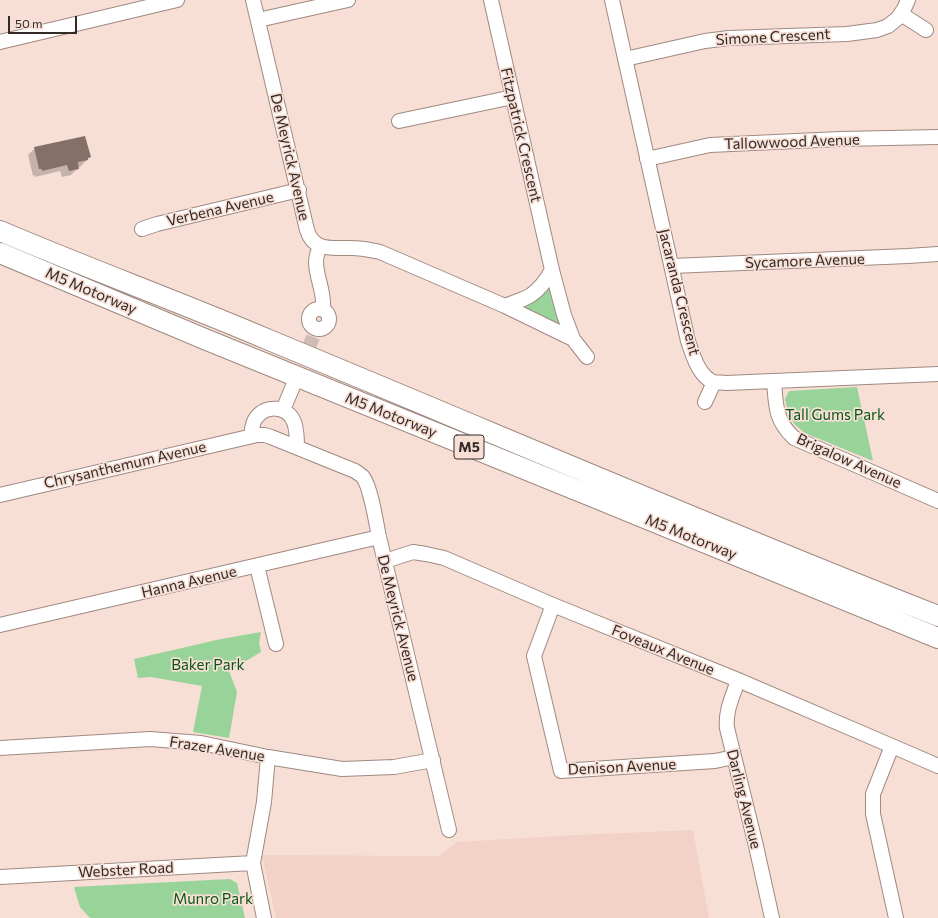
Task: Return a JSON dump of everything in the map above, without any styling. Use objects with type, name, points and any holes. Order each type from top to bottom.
[{"type":"highway","name":"M5 Motorway","points":[[0,231],[273,341],[564,464],[938,616]]},
{"type":"highway","name":"M5 Motorway","points":[[0,253],[207,340],[938,638]]},
{"type":"street","points":[[0,42],[177,0]]},
{"type":"street","name":"De Meyrick Avenue","points":[[253,0],[299,190],[308,234],[313,242],[320,246]]},
{"type":"street","points":[[258,20],[348,0]]},
{"type":"street","name":"Fitzpatrick Crescent","points":[[491,0],[552,270],[564,315],[573,339],[586,357]]},
{"type":"street","name":"Jacaranda Crescent","points":[[612,0],[688,341],[699,369],[704,376],[714,382]]},
{"type":"street","name":"Simone Crescent","points":[[625,59],[706,41],[729,38],[847,34],[877,30],[888,26],[898,18],[908,0]]},
{"type":"street","points":[[901,14],[926,30]]},
{"type":"street","points":[[399,121],[513,97]]},
{"type":"street","name":"Tallowwood Avenue","points":[[647,158],[710,145],[840,139],[938,137]]},
{"type":"street","name":"Verbena Avenue","points":[[142,229],[157,224],[299,190]]},
{"type":"street","points":[[314,333],[325,327],[329,321],[328,315],[323,310],[323,296],[316,263],[316,256],[320,246]]},
{"type":"street","name":"Fitzpatrick Crescent","points":[[320,246],[328,248],[365,248],[380,252],[505,306],[573,339]]},
{"type":"street","name":"Sycamore Avenue","points":[[672,266],[938,254]]},
{"type":"street","points":[[505,306],[531,295],[537,290],[552,270]]},
{"type":"street","points":[[705,402],[714,382],[726,383],[938,374]]},
{"type":"street","name":"Brigalow Avenue","points":[[774,381],[776,405],[779,418],[786,430],[794,438],[938,500]]},
{"type":"street","points":[[283,410],[293,386]]},
{"type":"street","points":[[251,436],[256,418],[262,412],[275,408],[283,410],[289,414],[294,422],[296,427],[297,447]]},
{"type":"street","name":"Chrysanthemum Avenue","points":[[0,495],[251,436],[261,435],[271,437]]},
{"type":"street","name":"De Meyrick Avenue","points":[[271,437],[355,471],[363,478],[368,489],[449,830]]},
{"type":"street","name":"Hanna Avenue","points":[[0,625],[379,537]]},
{"type":"street","name":"Foveaux Avenue","points":[[385,561],[412,552],[444,558],[553,606],[738,680],[938,766]]},
{"type":"street","points":[[257,566],[276,644]]},
{"type":"street","name":"Denison Avenue","points":[[553,606],[534,656],[561,772],[715,761],[734,757]]},
{"type":"street","name":"Darling Avenue","points":[[738,680],[727,711],[727,728],[772,918]]},
{"type":"street","name":"Frazer Avenue","points":[[0,748],[150,739],[201,743],[268,757],[342,769],[394,767],[433,760]]},
{"type":"street","points":[[892,746],[873,794],[872,814],[896,918]]},
{"type":"street","points":[[264,918],[253,863],[264,802],[268,757]]},
{"type":"street","name":"Webster Road","points":[[0,877],[253,863]]},
{"type":"shaded area","points":[[693,830],[709,918],[276,918],[262,855],[439,856],[457,842]]},
{"type":"green space","points":[[549,288],[552,288],[562,329],[525,310],[525,307],[536,300]]},
{"type":"green space","name":"Tall Gums Park","points":[[857,387],[873,461],[805,433],[795,425],[788,413],[785,399],[789,391]]},
{"type":"green space","name":"Baker Park","points":[[261,632],[259,643],[261,652],[229,671],[237,692],[229,738],[193,732],[202,686],[151,677],[138,678],[134,659],[221,639]]},
{"type":"green space","name":"Munro Park","points":[[230,879],[237,883],[245,918],[90,918],[80,907],[74,887]]},
{"type":"building","points":[[85,136],[91,157],[88,158],[88,160],[78,162],[79,169],[69,171],[67,165],[42,171],[42,169],[39,169],[34,147]]},
{"type":"tunnel","points":[[294,384],[313,337]]}]
